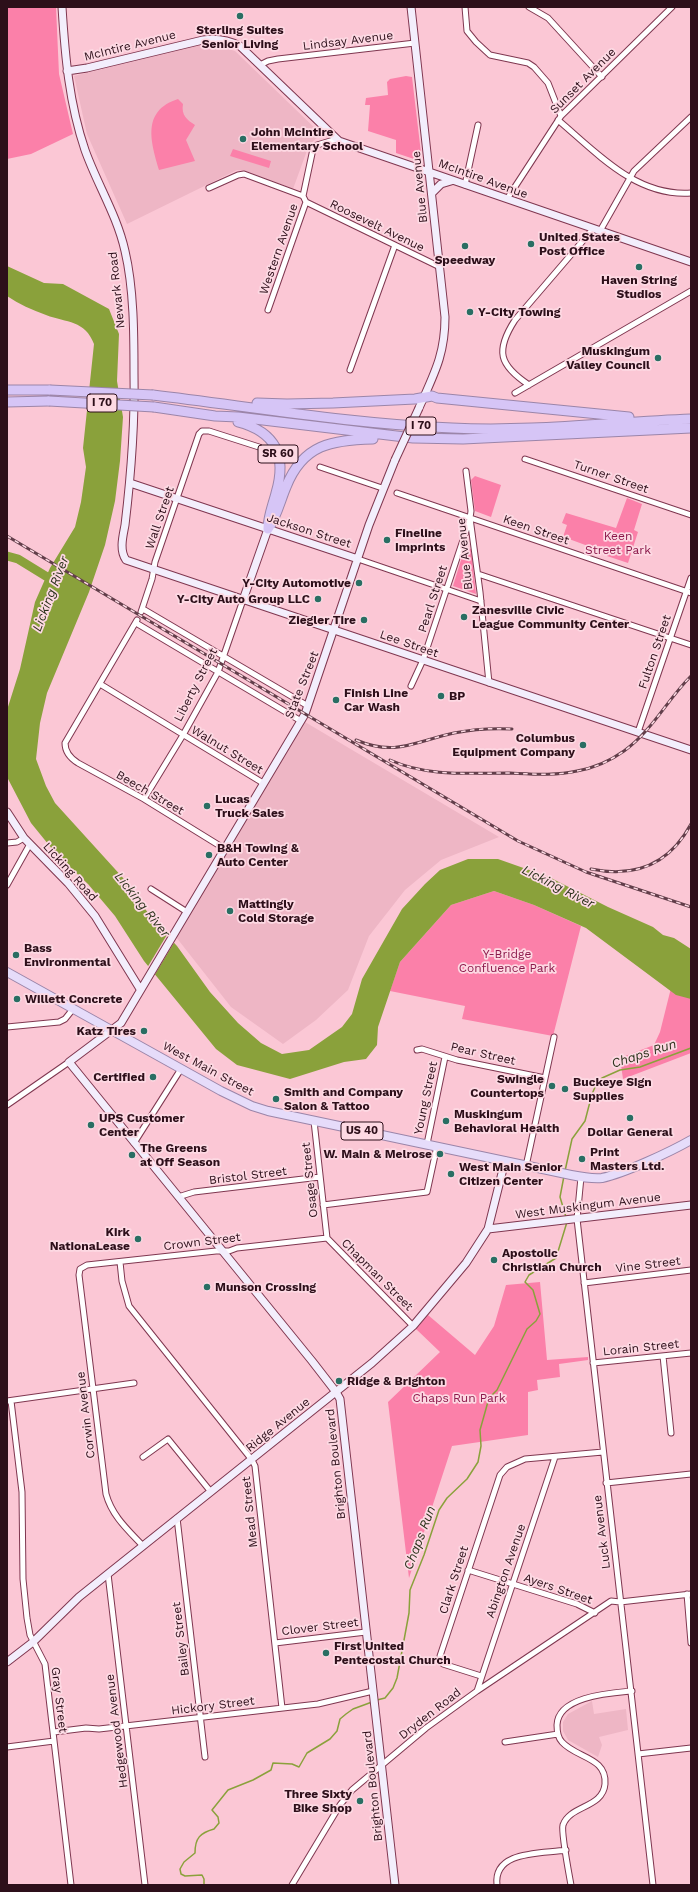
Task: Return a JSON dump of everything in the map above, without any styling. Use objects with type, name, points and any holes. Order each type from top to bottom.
[{"type":"highway","name":"I 70","points":[[7,390],[50,390],[153,395],[383,424],[453,428],[503,428],[691,419]]},
{"type":"highway","points":[[213,402],[234,401],[287,404],[432,396],[437,398],[660,421]]},
{"type":"highway","name":"I 70","points":[[7,402],[49,401],[154,407],[215,416],[238,417],[413,438],[463,439],[691,428]]},
{"type":"highway","name":"SR 60","points":[[215,416],[249,425],[263,431],[276,447],[281,466],[280,478],[268,518],[268,529]]},
{"type":"highway","points":[[268,529],[274,520],[291,476],[304,458],[313,451],[337,441],[350,439],[413,438]]},
{"type":"main road","name":"West Main Street","points":[[7,972],[111,1031],[252,1106],[314,1121],[581,1177],[602,1178],[622,1172],[691,1140]]},
{"type":"street","name":"Newark Road","points":[[62,7],[67,71],[85,150],[117,225],[128,264],[134,374],[130,483],[122,545],[123,556]]},
{"type":"street","name":"Blue Avenue","points":[[411,7],[430,171],[445,324],[443,349],[439,365]]},
{"type":"street","points":[[465,7],[467,31],[476,42],[490,55],[528,62],[534,66],[548,84],[559,118],[629,178],[648,188],[665,193],[675,195],[691,194]]},
{"type":"street","points":[[529,7],[548,18],[602,77]]},
{"type":"street","name":"Sunset Avenue","points":[[507,199],[559,118],[672,7]]},
{"type":"street","name":"McIntire Avenue","points":[[67,71],[87,68],[209,39],[232,41],[240,46],[339,142],[430,171],[452,181],[691,262]]},
{"type":"street","name":"Lindsay Avenue","points":[[260,65],[268,61],[278,59],[415,43]]},
{"type":"street","points":[[529,384],[511,372],[503,360],[502,347],[507,333],[515,320],[597,230],[629,178],[691,117]]},
{"type":"street","points":[[465,185],[478,125]]},
{"type":"street","name":"Western Avenue","points":[[268,310],[306,202],[304,196],[313,149],[317,145],[337,139]]},
{"type":"street","points":[[209,188],[238,175],[244,174],[304,196]]},
{"type":"street","points":[[432,193],[441,184],[452,181]]},
{"type":"street","name":"Roosevelt Avenue","points":[[306,202],[440,267]]},
{"type":"street","points":[[350,370],[395,245]]},
{"type":"street","points":[[515,393],[691,291]]},
{"type":"street","name":"State Street","points":[[69,1062],[121,1023],[301,721],[308,706],[382,488],[439,365]]},
{"type":"street","name":"Wall Street","points":[[224,656],[142,611],[155,562],[199,434],[202,431],[209,431],[259,447]]},
{"type":"street","name":"Turner Street","points":[[525,459],[691,515]]},
{"type":"street","points":[[320,467],[382,488]]},
{"type":"street","name":"Blue Avenue","points":[[466,471],[489,683]]},
{"type":"street","name":"Jackson Street","points":[[130,483],[481,601]]},
{"type":"street","name":"Keen Street","points":[[397,493],[689,592]]},
{"type":"street","name":"Pearl Street","points":[[411,686],[423,660],[470,518]]},
{"type":"street","name":"Liberty Street","points":[[144,799],[183,735],[218,672],[268,529]]},
{"type":"street","name":"Lee Street","points":[[123,556],[126,560],[154,570],[691,750]]},
{"type":"street","points":[[478,574],[691,645]]},
{"type":"street","name":"Fulton Street","points":[[638,732],[670,639],[689,592],[691,578]]},
{"type":"street","points":[[100,684],[136,622],[301,721]]},
{"type":"street","points":[[224,656],[308,706]]},
{"type":"street","name":"Walnut Street","points":[[100,684],[263,783]]},
{"type":"street","name":"Beech Street","points":[[100,684],[65,743],[66,752],[78,764],[144,799],[225,849]]},
{"type":"street","name":"Licking Road","points":[[7,812],[24,838],[68,883],[95,916],[112,946],[142,986]]},
{"type":"street","points":[[7,843],[17,842],[24,838]]},
{"type":"street","points":[[7,885],[30,844]]},
{"type":"street","points":[[151,889],[187,912]]},
{"type":"street","points":[[7,1027],[59,1022],[65,1019],[73,1009]]},
{"type":"street","points":[[526,1166],[554,1037]]},
{"type":"street","name":"Pear Street","points":[[417,1050],[422,1049],[445,1056],[545,1078]]},
{"type":"street","name":"Young Street","points":[[427,1144],[445,1056]]},
{"type":"street","points":[[7,1104],[69,1062]]},
{"type":"street","name":"Brighton Boulevard","points":[[69,1062],[223,1251],[336,1392],[340,1399],[395,1885]]},
{"type":"street","points":[[134,1143],[181,1069]]},
{"type":"street","name":"Osage Street","points":[[314,1121],[327,1238]]},
{"type":"street","points":[[323,1204],[427,1192],[436,1146]]},
{"type":"street","name":"Ridge Avenue","points":[[7,1662],[33,1642],[71,1604],[378,1358],[413,1326],[466,1263],[488,1229],[505,1161]]},
{"type":"street","name":"Luck Avenue","points":[[581,1177],[574,1219],[584,1283],[606,1483],[632,1691],[653,1885]]},
{"type":"street","name":"Bristol Street","points":[[178,1197],[194,1192],[320,1178]]},
{"type":"street","name":"West Muskingum Avenue","points":[[488,1229],[691,1205]]},
{"type":"street","name":"Crown Street","points":[[80,1269],[87,1265],[223,1251],[327,1238]]},
{"type":"street","name":"Chapman Street","points":[[327,1238],[413,1326]]},
{"type":"street","name":"Mead Street","points":[[120,1262],[122,1281],[128,1306],[252,1460],[255,1466],[282,1708]]},
{"type":"street","name":"Corwin Avenue","points":[[80,1269],[104,1480],[109,1506],[117,1518],[142,1546]]},
{"type":"street","name":"Vine Street","points":[[584,1283],[691,1270]]},
{"type":"street","name":"Lorain Street","points":[[593,1363],[691,1353]]},
{"type":"street","points":[[663,1356],[671,1433]]},
{"type":"street","points":[[9,1401],[134,1383]]},
{"type":"street","name":"Gray Street","points":[[9,1401],[22,1492],[24,1585],[27,1618],[33,1642],[45,1664],[71,1885]]},
{"type":"street","points":[[143,1457],[168,1439],[211,1492]]},
{"type":"street","points":[[555,1457],[603,1452]]},
{"type":"street","name":"Clark Street","points":[[481,1676],[443,1664],[440,1656],[498,1480],[507,1467],[525,1459],[555,1457]]},
{"type":"street","name":"Abington Avenue","points":[[477,1691],[555,1457]]},
{"type":"street","points":[[606,1483],[691,1474]]},
{"type":"street","name":"Bailey Street","points":[[177,1518],[205,1758]]},
{"type":"street","name":"Ayers Street","points":[[468,1570],[582,1605],[595,1613]]},
{"type":"street","name":"Hedgewood Avenue","points":[[108,1574],[145,1885]]},
{"type":"street","points":[[620,1602],[689,1594],[691,1642]]},
{"type":"street","name":"Dryden Road","points":[[292,1885],[344,1798],[382,1765],[426,1728],[477,1691],[611,1602],[620,1602]]},
{"type":"street","name":"Clover Street","points":[[275,1643],[366,1632]]},
{"type":"street","points":[[571,1885],[563,1839],[563,1825],[573,1814],[588,1806],[600,1797],[604,1791],[605,1777],[602,1770],[596,1763],[571,1749],[562,1742],[558,1734],[558,1718],[567,1708],[596,1695],[632,1691]]},
{"type":"street","name":"Hickory Street","points":[[54,1732],[86,1728],[99,1729],[201,1718],[338,1701],[374,1694]]},
{"type":"street","points":[[505,1742],[558,1734]]},
{"type":"street","points":[[7,1746],[54,1741]]},
{"type":"street","points":[[638,1754],[691,1748]]},
{"type":"street","points":[[497,1885],[499,1870],[508,1859],[566,1850]]},
{"type":"shaded area","points":[[209,43],[235,51],[321,134],[309,145],[293,189],[245,171],[237,170],[127,224],[87,134],[74,76]]},
{"type":"shaded area","points":[[305,722],[499,837],[441,860],[405,890],[369,936],[348,990],[316,1020],[283,1044],[231,1007],[176,937]]},
{"type":"shaded area","points":[[592,1701],[594,1714],[626,1709],[628,1730],[599,1737],[602,1745],[598,1757],[568,1740],[563,1731],[563,1722],[568,1714]]},
{"type":"green space","points":[[7,7],[56,7],[59,74],[73,134],[31,154],[7,159]]},
{"type":"green space","points":[[406,76],[412,77],[421,153],[414,159],[396,153],[396,140],[368,131],[370,105],[365,105],[366,98],[388,95],[387,82],[390,79]]},
{"type":"green space","points":[[178,99],[183,104],[185,117],[195,125],[186,140],[195,161],[159,170],[153,149],[152,128],[154,119],[158,111],[166,104]]},
{"type":"green space","points":[[233,149],[271,161],[269,168],[230,156]]},
{"type":"green space","points":[[475,476],[501,485],[491,517],[475,511],[471,480]]},
{"type":"green space","name":"Keen Street Park","points":[[627,498],[642,504],[634,530],[638,532],[628,563],[607,556],[607,553],[569,539],[568,542],[562,540],[567,525],[562,523],[566,513],[616,528]]},
{"type":"green space","points":[[465,547],[471,549],[476,594],[453,586]]},
{"type":"green space","name":"Y-Bridge Confluence Park","points":[[494,891],[534,905],[581,926],[553,1036],[462,1019],[465,1006],[390,991],[400,962],[451,905]]},
{"type":"green space","points":[[677,964],[691,972],[691,1053],[623,1079],[620,1058],[654,1045],[660,1032]]},
{"type":"green space","name":"Chaps Run Park","points":[[540,1282],[547,1360],[588,1357],[588,1360],[559,1364],[560,1377],[537,1380],[538,1390],[528,1392],[528,1435],[452,1446],[409,1578],[388,1402],[440,1352],[416,1329],[428,1315],[475,1355],[494,1326],[506,1285]]},
{"type":"water","name":"Licking River","points":[[7,266],[44,283],[63,284],[109,309],[119,334],[117,381],[123,417],[115,501],[105,545],[89,592],[47,693],[40,723],[36,759],[46,786],[55,803],[124,879],[153,920],[177,946],[210,992],[238,1023],[261,1043],[282,1054],[309,1050],[342,1027],[352,1014],[362,979],[402,909],[440,870],[468,859],[498,859],[549,877],[608,907],[653,927],[663,935],[674,938],[691,949],[691,999],[676,995],[586,928],[534,905],[494,891],[451,905],[400,962],[378,1027],[377,1045],[366,1059],[344,1062],[290,1079],[237,1065],[216,1049],[144,961],[115,916],[88,884],[57,855],[31,823],[7,777],[7,710],[20,669],[35,602],[50,568],[75,527],[81,502],[86,467],[83,448],[94,344],[86,330],[80,326],[36,311],[7,296]]},
{"type":"pier","points":[[168,933],[175,941],[154,976],[147,968]]},
{"type":"waterway","name":"Licking River","points":[[7,556],[18,559],[57,583]]},
{"type":"waterway","name":"Chaps Run","points":[[565,1171],[572,1139],[585,1121],[592,1094],[596,1085],[602,1078],[620,1070],[640,1067],[691,1048]]},
{"type":"waterway","name":"Chaps Run","points":[[564,1176],[560,1197],[566,1217]]},
{"type":"waterway","name":"Chaps Run","points":[[377,1700],[385,1698],[393,1688],[397,1678],[409,1613],[410,1590],[424,1555],[439,1510],[447,1498],[467,1479],[478,1462],[481,1446],[480,1430],[489,1398],[497,1390],[527,1329],[536,1321],[540,1314],[533,1290],[525,1282],[529,1275],[556,1258],[567,1222]]},
{"type":"waterway","name":"Chaps Run","points":[[204,1885],[202,1875],[185,1876],[181,1874],[180,1869],[184,1862],[195,1853],[196,1843],[199,1837],[205,1832],[214,1829],[219,1823],[218,1817],[212,1810],[228,1790],[253,1780],[271,1770],[273,1763],[292,1764],[299,1767],[307,1753],[330,1739],[337,1731],[340,1719],[353,1709],[372,1702]]},
{"type":"railway","points":[[7,536],[518,841],[586,872],[691,907]]},
{"type":"railway","points":[[390,760],[419,769],[449,773],[552,774],[583,770],[602,764],[624,751],[634,743],[651,725],[682,685],[691,676]]},
{"type":"railway","points":[[356,740],[370,745],[395,747],[406,746],[461,732],[483,729],[512,729]]},
{"type":"railway","points":[[591,869],[622,872],[636,870],[649,865],[661,859],[672,850],[691,824]]},
{"type":"place","name":"Sterling Suites Senior Living","points":[[240,16]]},
{"type":"place","name":"John McIntire Elementary School","points":[[243,139]]},
{"type":"place","name":"United States Post Office","points":[[531,244]]},
{"type":"place","name":"Speedway","points":[[465,246]]},
{"type":"place","name":"Haven String Studios","points":[[639,267]]},
{"type":"place","name":"Y-City Towing","points":[[470,312]]},
{"type":"place","name":"Muskingum Valley Council","points":[[658,358]]},
{"type":"place","name":"Fineline Imprints","points":[[387,540]]},
{"type":"place","name":"Y-City Automotive","points":[[359,583]]},
{"type":"place","name":"Y-City Auto Group LLC","points":[[318,599]]},
{"type":"place","name":"Zanesville Civic League Community Center","points":[[464,617]]},
{"type":"place","name":"Ziegler Tire","points":[[364,620]]},
{"type":"place","name":"BP","points":[[441,696]]},
{"type":"place","name":"Finish Line Car Wash","points":[[336,700]]},
{"type":"place","name":"Columbus Equipment Company","points":[[583,745]]},
{"type":"place","name":"Lucas Truck Sales","points":[[207,806]]},
{"type":"place","name":"B&H Towing & Auto Center","points":[[209,855]]},
{"type":"place","name":"Mattingly Cold Storage","points":[[230,911]]},
{"type":"place","name":"Bass Environmental","points":[[16,955]]},
{"type":"place","name":"Willett Concrete","points":[[17,999]]},
{"type":"place","name":"Katz Tires","points":[[144,1031]]},
{"type":"place","name":"Certified","points":[[153,1077]]},
{"type":"place","name":"Swingle Countertops","points":[[552,1086]]},
{"type":"place","name":"Buckeye Sign Supplies","points":[[565,1089]]},
{"type":"place","name":"Smith and Company Salon & Tattoo","points":[[276,1099]]},
{"type":"place","name":"Dollar General","points":[[630,1118]]},
{"type":"place","name":"Muskingum Behavioral Health","points":[[446,1121]]},
{"type":"place","name":"UPS Customer Center","points":[[91,1125]]},
{"type":"place","name":"W. Main & Melrose","points":[[440,1154]]},
{"type":"place","name":"The Greens at Off Season","points":[[132,1155]]},
{"type":"place","name":"Print Masters Ltd.","points":[[582,1159]]},
{"type":"place","name":"West Main Senior Citizen Center","points":[[451,1174]]},
{"type":"place","name":"Kirk NationaLease","points":[[138,1239]]},
{"type":"place","name":"Apostolic Christian Church","points":[[494,1260]]},
{"type":"place","name":"Munson Crossing","points":[[207,1287]]},
{"type":"place","name":"Ridge & Brighton","points":[[339,1381]]},
{"type":"place","name":"First United Pentecostal Church","points":[[326,1653]]},
{"type":"place","name":"Three Sixty Bike Shop","points":[[360,1801]]}]
